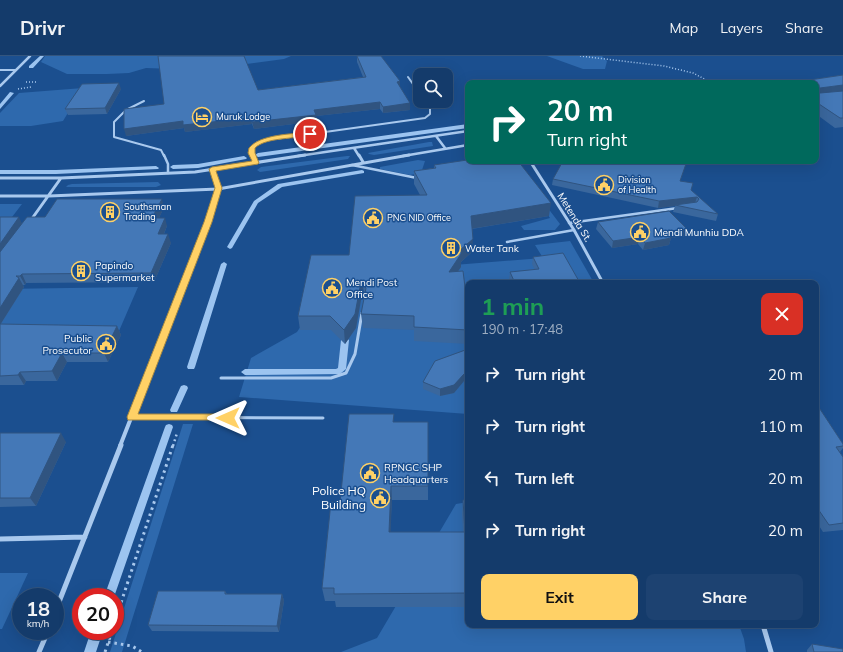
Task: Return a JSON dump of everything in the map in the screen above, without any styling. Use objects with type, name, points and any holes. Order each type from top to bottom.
[{"type":"street","points":[[0,86],[30,56]]},
{"type":"street","points":[[0,178],[61,178],[194,172],[465,131]]},
{"type":"street","points":[[436,136],[445,148]]},
{"type":"street","points":[[0,196],[49,196],[218,188],[465,145]]},
{"type":"street","points":[[354,148],[363,162]]},
{"type":"street","name":"Metenda St.","points":[[532,164],[574,230],[601,280]]},
{"type":"street","points":[[64,590],[202,240],[218,188],[212,169]]},
{"type":"street","points":[[27,227],[61,178]]},
{"type":"street","points":[[0,539],[85,537]]},
{"type":"street","points":[[764,628],[771,652]]},
{"type":"street","points":[[39,652],[44,640]]},
{"type":"lane","points":[[0,70],[16,70]]},
{"type":"lane","points":[[408,77],[413,84]]},
{"type":"lane","points":[[144,102],[126,110],[114,122],[114,137],[161,150],[168,164],[168,173]]},
{"type":"lane","points":[[256,163],[252,153],[252,148],[256,143],[268,140],[425,118],[430,114],[430,108]]},
{"type":"lane","points":[[350,165],[413,178],[421,177]]},
{"type":"lane","points":[[569,223],[679,208]]},
{"type":"lane","points":[[507,242],[574,230]]},
{"type":"lane","points":[[221,378],[331,378],[346,373],[355,354],[363,308]]},
{"type":"lane","points":[[132,417],[323,418]]},
{"type":"path","points":[[580,56],[676,69],[695,73],[709,80]]},
{"type":"path","points":[[124,594],[178,430]]},
{"type":"path","points":[[105,652],[108,642],[132,646],[142,652]]},
{"type":"shaded area","points":[[45,56],[291,56],[284,59],[239,65],[174,69],[146,68],[129,73],[67,74],[41,62]]},
{"type":"shaded area","points":[[547,56],[602,56],[607,61],[605,69],[583,69]]},
{"type":"shaded area","points":[[83,88],[63,121],[31,126],[0,126],[0,113],[19,93]]},
{"type":"shaded area","points":[[432,142],[433,146],[374,155],[368,153]]},
{"type":"shaded area","points":[[350,156],[348,159],[260,172],[257,170],[261,167]]},
{"type":"shaded area","points":[[418,160],[425,161],[421,173],[410,175],[380,169],[380,167]]},
{"type":"shaded area","points":[[513,164],[560,224],[555,230],[524,230],[521,226],[550,218]]},
{"type":"shaded area","points":[[158,182],[161,185],[156,187],[66,187],[72,184]]},
{"type":"shaded area","points":[[0,204],[22,204],[9,221],[0,221]]},
{"type":"shaded area","points":[[570,241],[592,280],[465,280],[465,414],[239,397],[251,358],[297,332],[345,260],[429,267],[543,258],[535,245]]},
{"type":"shaded area","points":[[138,287],[119,331],[0,331],[0,289]]},
{"type":"shaded area","points":[[183,424],[193,424],[122,652],[110,652],[114,640],[124,640],[124,608]]},
{"type":"shaded area","points":[[465,502],[465,628],[740,628],[746,652],[341,652],[377,638],[456,504]]},
{"type":"shaded area","points":[[0,573],[28,573],[21,588],[12,588],[12,607],[2,629],[0,629]]},
{"type":"building","points":[[158,56],[244,56],[258,90],[366,77],[357,56],[381,56],[400,81],[397,82],[410,103],[383,107],[380,102],[314,110],[316,115],[252,122],[251,118],[183,125],[183,121],[124,129],[124,109],[164,104]]},
{"type":"building","points":[[843,75],[843,85],[819,89],[819,80],[809,80]]},
{"type":"building","points":[[119,83],[105,108],[65,109],[82,84]]},
{"type":"building","points":[[843,91],[843,118],[840,118],[819,104],[819,92]]},
{"type":"building","points":[[465,160],[465,164],[520,164],[551,203],[471,216],[473,239],[461,249],[461,254],[449,272],[463,271],[465,287],[465,330],[414,327],[414,316],[361,314],[366,288],[363,284],[360,287],[355,314],[344,330],[330,316],[298,316],[311,255],[349,255],[355,196],[427,195],[414,171],[436,168],[434,165]]},
{"type":"building","points":[[561,164],[686,164],[680,181],[693,183],[691,190],[718,214],[675,205],[697,202],[699,199],[697,197],[659,201],[553,179]]},
{"type":"building","points":[[57,199],[162,199],[152,218],[165,218],[158,234],[168,234],[151,273],[22,274],[20,276],[16,276],[19,278],[0,308],[0,252],[27,217],[45,217]]},
{"type":"building","name":"Mendi Munhiu DDA","points":[[669,211],[687,229],[665,232],[671,238],[645,243],[640,237],[613,241],[598,222]]},
{"type":"building","points":[[0,217],[19,217],[0,244]]},
{"type":"building","points":[[563,253],[578,280],[514,280],[510,272],[539,269],[533,257]]},
{"type":"building","points":[[0,324],[117,326],[104,353],[62,353],[52,371],[20,372],[18,375],[0,376]]},
{"type":"building","points":[[465,350],[465,374],[454,385],[440,389],[423,382],[435,361]]},
{"type":"building","points":[[819,408],[843,444],[843,446],[836,447],[843,457],[843,523],[829,525],[819,510]]},
{"type":"building","points":[[349,414],[394,414],[393,422],[428,422],[428,486],[391,486],[389,532],[465,532],[465,593],[334,594],[334,588],[322,588],[331,502],[340,502]]},
{"type":"building","points":[[0,433],[61,433],[30,498],[0,498]]},
{"type":"building","points":[[463,500],[465,500],[465,532]]},
{"type":"building","points":[[158,591],[225,591],[225,594],[282,594],[277,626],[148,625]]},
{"type":"building","points":[[812,644],[843,649],[843,652],[814,652]]},
{"type":"waterway","points":[[31,67],[42,56]]},
{"type":"waterway","points":[[0,107],[12,93]]},
{"type":"waterway","points":[[258,155],[465,126]]},
{"type":"waterway","points":[[173,167],[198,166],[244,158]]},
{"type":"waterway","points":[[0,172],[56,172],[156,168]]},
{"type":"waterway","points":[[230,247],[256,202],[280,185],[362,172]]},
{"type":"waterway","points":[[191,367],[224,264]]},
{"type":"waterway","points":[[245,372],[337,372],[342,369],[345,340]]},
{"type":"waterway","points":[[174,410],[184,388]]},
{"type":"waterway","points":[[112,588],[169,427]]},
{"type":"waterway","points":[[90,652],[94,640]]},
{"type":"place","name":"Muruk Lodge","points":[[202,117]]},
{"type":"place","name":"Division of Health","points":[[604,185]]},
{"type":"place","name":"Southsman Trading","points":[[110,212]]},
{"type":"place","name":"PNG NID Office","points":[[373,218]]},
{"type":"place","name":"Mendi Munhiu DDA","points":[[640,232]]},
{"type":"place","name":"Water Tank","points":[[451,248]]},
{"type":"place","name":"Papindo Supermarket","points":[[81,271]]},
{"type":"place","name":"Mendi Post Office","points":[[332,288]]},
{"type":"place","name":"Public Prosecutor","points":[[106,344]]},
{"type":"place","name":"RPNGC SHP Headquarters","points":[[370,473]]},
{"type":"place","name":"Police HQ Building","points":[[380,498]]},
{"type":"route","points":[[228,418],[132,417],[208,222],[218,188],[212,169],[256,163],[252,153],[252,148],[256,143],[310,134]]}]
